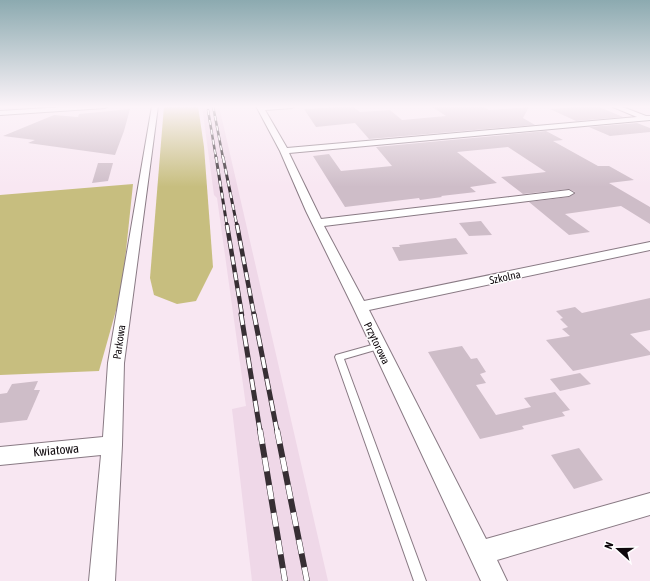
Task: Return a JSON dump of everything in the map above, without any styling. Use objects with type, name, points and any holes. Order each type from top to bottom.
[{"type":"street","name":"Parkowa","points":[[102,581],[112,445],[116,362],[151,133]]},
{"type":"street","name":"Przytorowa","points":[[274,133],[317,223],[360,307],[494,581]]},
{"type":"street","points":[[284,151],[482,133]]},
{"type":"street","points":[[317,223],[569,193]]},
{"type":"street","name":"Szkolna","points":[[360,307],[650,246]]},
{"type":"street","name":"Kwiatowa","points":[[0,456],[112,445]]},
{"type":"street","points":[[480,553],[650,504]]},
{"type":"lane","points":[[379,346],[339,357],[420,581]]},
{"type":"shaded area","points":[[162,133],[202,133],[213,267],[196,301],[177,304],[154,295],[150,278]]},
{"type":"shaded area","points":[[206,133],[225,133],[328,581],[252,581],[232,409],[246,406],[217,198],[214,195]]},
{"type":"shaded area","points":[[133,184],[122,289],[99,371],[0,375],[0,195]]},
{"type":"building","points":[[10,133],[123,133],[115,155],[28,143],[35,140],[3,136]]},
{"type":"building","points":[[364,133],[439,133],[369,139]]},
{"type":"building","points":[[524,133],[550,133],[563,140],[553,141],[598,166],[609,166],[634,180],[609,183],[650,207],[650,224],[621,206],[565,214],[590,232],[569,235],[529,202],[569,197],[575,192],[569,189],[523,194],[501,177],[546,172],[508,147],[457,152],[497,183],[470,187],[476,192],[420,200],[419,198],[345,207],[313,156],[329,154],[341,171],[392,166],[376,147]]},
{"type":"building","points":[[603,133],[639,133],[610,136]]},
{"type":"building","points":[[98,163],[113,163],[108,181],[92,183]]},
{"type":"building","points":[[481,221],[492,235],[469,236],[459,223]]},
{"type":"building","points":[[456,238],[468,254],[399,261],[392,247],[400,247],[399,245]]},
{"type":"building","points":[[650,298],[650,330],[630,334],[650,352],[650,355],[573,371],[546,340],[570,336],[562,329],[568,327],[560,319],[563,318],[556,311],[575,307],[582,313]]},
{"type":"building","points":[[462,346],[471,359],[477,358],[486,372],[480,374],[486,383],[476,385],[496,415],[531,407],[524,398],[555,392],[570,410],[562,412],[565,416],[522,426],[524,429],[480,439],[428,352]]},
{"type":"building","points":[[580,373],[591,384],[560,391],[550,379]]},
{"type":"building","points":[[38,381],[34,390],[40,390],[27,420],[0,423],[0,394],[7,393],[12,384]]},
{"type":"building","points":[[579,448],[603,480],[574,489],[551,455]]},
{"type":"railway","points":[[212,133],[216,158]]},
{"type":"railway","points":[[218,133],[223,158]]},
{"type":"railway","points":[[216,157],[227,226]]},
{"type":"railway","points":[[223,157],[237,226]]},
{"type":"railway","points":[[227,225],[242,315]]},
{"type":"railway","points":[[237,225],[254,315]]},
{"type":"railway","points":[[241,314],[260,431]]},
{"type":"railway","points":[[254,314],[277,431]]},
{"type":"railway","points":[[260,430],[285,581]]},
{"type":"railway","points":[[277,430],[307,581]]}]
